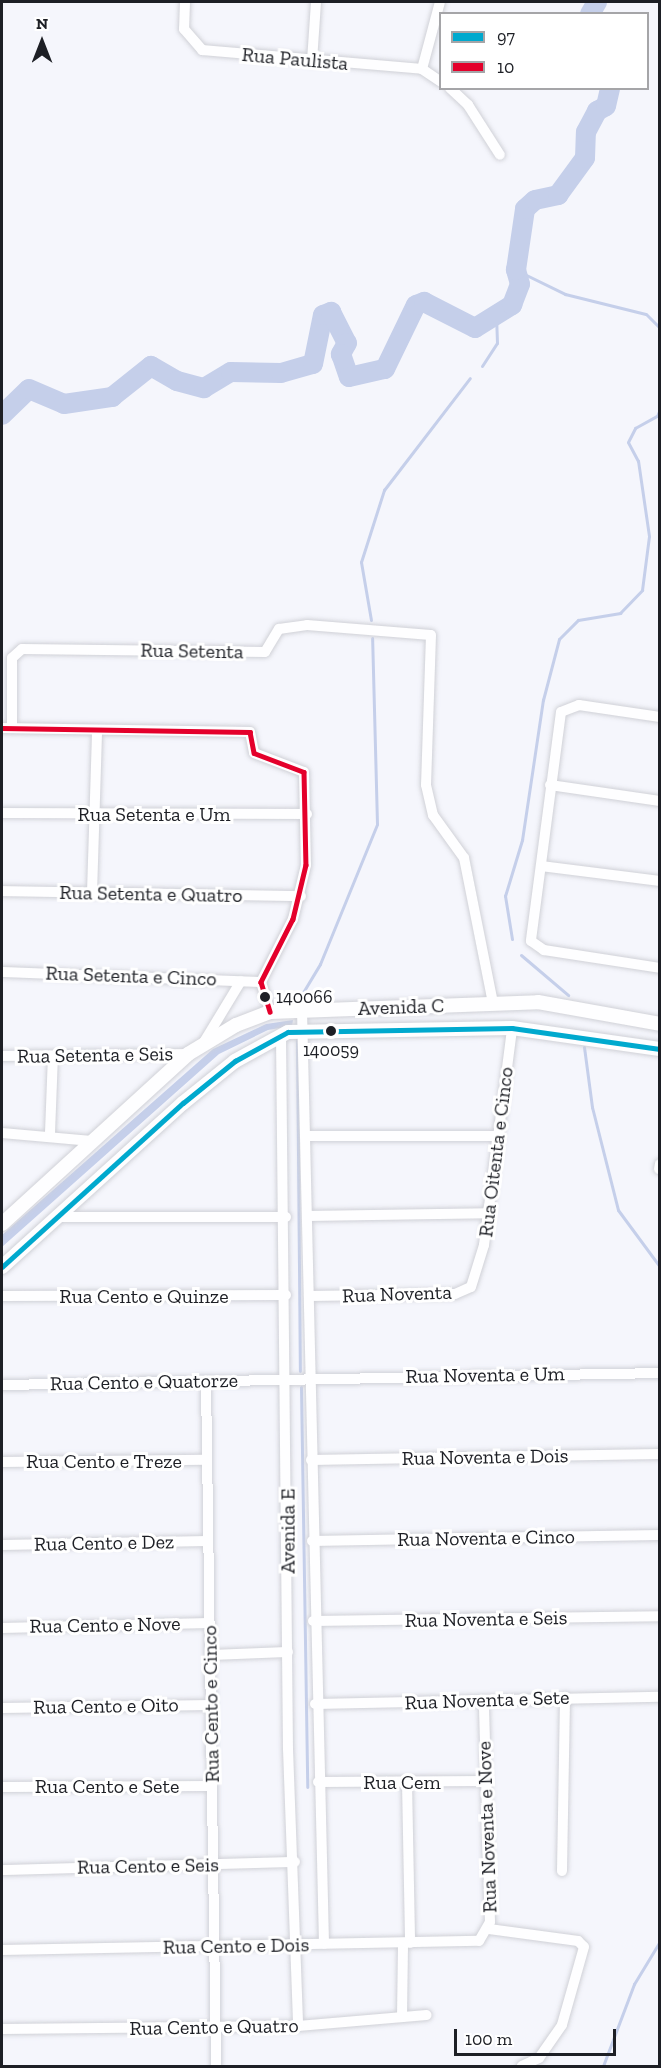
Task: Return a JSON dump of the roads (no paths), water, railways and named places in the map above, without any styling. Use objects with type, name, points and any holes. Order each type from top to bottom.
[{"type":"main road","name":"Avenida C","points":[[2,1224],[188,1054],[204,1042],[270,1012],[493,1003],[567,1004],[660,1024]]},
{"type":"main road","points":[[464,1005],[465,1029]]},
{"type":"main road","name":"Avenida C","points":[[2,1267],[183,1103],[235,1061],[281,1035],[303,1031],[512,1028],[660,1049]]},
{"type":"street","name":"Rua Paulista","points":[[186,2],[184,29],[202,50],[422,69],[439,80]]},
{"type":"street","points":[[312,61],[316,2]]},
{"type":"street","points":[[422,69],[440,2]]},
{"type":"street","points":[[452,90],[468,105],[500,154]]},
{"type":"street","name":"Rua Setenta","points":[[7,728],[12,658],[22,649],[265,652],[279,629],[307,625],[432,635],[426,785],[437,822],[464,858],[493,1003]]},
{"type":"street","points":[[660,717],[571,705],[561,712],[531,941],[544,950],[660,968]]},
{"type":"street","points":[[7,728],[252,735],[254,753],[304,772],[306,814],[301,896],[261,982],[270,1012]]},
{"type":"street","points":[[92,893],[97,730]]},
{"type":"street","points":[[550,785],[660,801]]},
{"type":"street","name":"Rua Setenta e Um","points":[[2,813],[306,814]]},
{"type":"street","points":[[541,866],[660,881]]},
{"type":"street","name":"Rua Setenta e Quatro","points":[[2,891],[301,896]]},
{"type":"street","name":"Rua Setenta e Cinco","points":[[2,972],[261,982]]},
{"type":"street","points":[[204,1042],[241,981]]},
{"type":"street","name":"Avenida E","points":[[302,1010],[315,1704],[324,1944]]},
{"type":"street","name":"Rua Oitenta e Cinco","points":[[476,1276],[488,1213],[512,1028]]},
{"type":"street","name":"Avenida E","points":[[281,1035],[286,1217],[288,1652],[298,2026]]},
{"type":"street","name":"Rua Setenta e Seis","points":[[2,1056],[188,1054]]},
{"type":"street","points":[[50,1134],[53,1056]]},
{"type":"street","points":[[2,1133],[50,1134],[92,1141]]},
{"type":"street","points":[[306,1136],[498,1136]]},
{"type":"street","points":[[307,1216],[488,1213]]},
{"type":"street","points":[[59,1217],[286,1217]]},
{"type":"street","name":"Rua Noventa","points":[[309,1296],[455,1294],[471,1287],[476,1276]]},
{"type":"street","name":"Rua Cento e Quinze","points":[[2,1296],[286,1295]]},
{"type":"street","name":"Rua Noventa e Um","points":[[287,1378],[660,1373]]},
{"type":"street","name":"Rua Cento e Quatorze","points":[[2,1385],[287,1378]]},
{"type":"street","name":"Rua Cento e Cinco","points":[[206,1381],[207,1541],[217,1947],[216,2067]]},
{"type":"street","name":"Rua Noventa e Dois","points":[[311,1460],[660,1454]]},
{"type":"street","name":"Rua Cento e Treze","points":[[2,1462],[206,1460]]},
{"type":"street","name":"Rua Noventa e Cinco","points":[[312,1541],[660,1535]]},
{"type":"street","name":"Rua Cento e Dez","points":[[2,1545],[207,1541]]},
{"type":"street","name":"Rua Noventa e Seis","points":[[314,1621],[660,1616]]},
{"type":"street","name":"Rua Cento e Nove","points":[[2,1628],[209,1623]]},
{"type":"street","points":[[210,1655],[288,1652]]},
{"type":"street","points":[[562,1871],[565,1697]]},
{"type":"street","name":"Rua Noventa e Sete","points":[[315,1704],[565,1697],[660,1697]]},
{"type":"street","name":"Rua Noventa e Nove","points":[[471,1943],[483,1939],[489,1929],[484,1701]]},
{"type":"street","name":"Rua Cento e Oito","points":[[2,1708],[211,1704]]},
{"type":"street","name":"Rua Cem","points":[[318,1782],[486,1781]]},
{"type":"street","points":[[402,2017],[407,1943],[407,1782]]},
{"type":"street","name":"Rua Cento e Sete","points":[[2,1787],[212,1786]]},
{"type":"street","name":"Rua Cento e Seis","points":[[2,1870],[294,1862]]},
{"type":"street","points":[[489,1929],[578,1941],[584,1947],[561,2025],[539,2058],[522,2067]]},
{"type":"street","name":"Rua Cento e Dois","points":[[2,1950],[471,1943]]},
{"type":"street","name":"Rua Cento e Quatro","points":[[2,2029],[298,2026],[427,2014]]},
{"type":"water","points":[[293,1020],[292,1026],[268,1030],[219,1054],[2,1247],[2,1235],[213,1049],[266,1024]]},
{"type":"waterway","points":[[591,12],[597,2]]},
{"type":"waterway","points":[[2,415],[29,389],[64,404],[112,397],[151,366],[177,381],[204,388],[231,372],[281,373],[313,364],[323,315],[331,312],[347,343],[341,354],[349,377],[385,369],[416,305],[424,302],[475,328],[512,305],[520,284],[516,270],[525,209],[535,200],[558,195],[585,158],[586,132],[597,111],[606,106],[610,90]]},
{"type":"waterway","points":[[516,270],[565,294],[646,314],[660,328]]},
{"type":"waterway","points":[[482,366],[497,343],[496,312]]},
{"type":"waterway","points":[[371,620],[361,562],[384,490],[470,378]]},
{"type":"waterway","points":[[512,939],[505,896],[522,840],[543,700],[559,639],[578,620],[620,613],[642,590],[649,536],[638,461],[628,442],[635,428],[657,416],[660,409]]},
{"type":"waterway","points":[[299,999],[320,964],[377,824],[372,638]]},
{"type":"waterway","points":[[521,955],[568,995]]},
{"type":"waterway","points":[[297,1038],[300,1371]]},
{"type":"waterway","points":[[584,1047],[592,1107],[618,1210],[660,1267]]},
{"type":"waterway","points":[[301,1387],[307,1787]]},
{"type":"waterway","points":[[603,2066],[634,1984],[660,1941]]},
{"type":"place","name":"140066","points":[[265,997]]},
{"type":"place","name":"140059","points":[[331,1031]]}]
